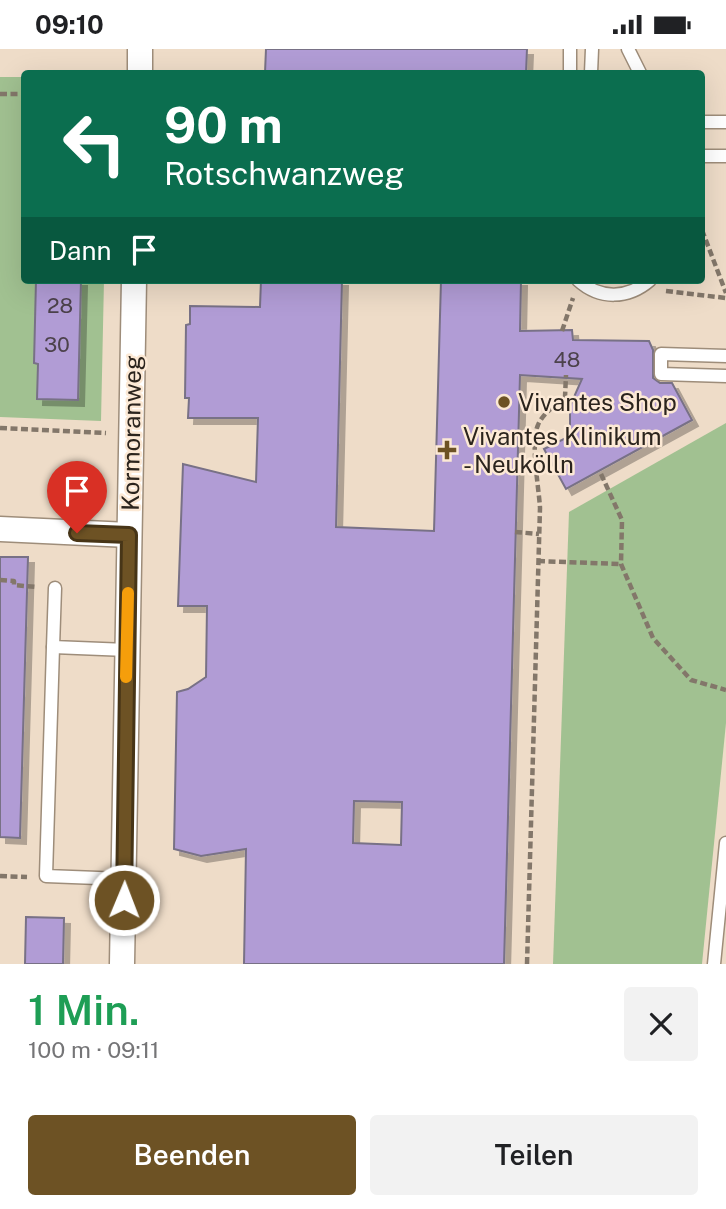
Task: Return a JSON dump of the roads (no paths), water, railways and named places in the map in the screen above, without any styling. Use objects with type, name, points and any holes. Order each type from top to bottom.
[{"type":"street","points":[[139,70],[140,49]]},
{"type":"street","name":"Kormoranweg","points":[[122,964],[134,284]]},
{"type":"street","points":[[0,529],[129,535]]},
{"type":"lane","points":[[570,49],[570,70]]},
{"type":"lane","points":[[592,49],[592,70]]},
{"type":"lane","points":[[628,49],[638,70]]},
{"type":"lane","points":[[705,122],[726,122]]},
{"type":"lane","points":[[705,156],[726,156]]},
{"type":"lane","points":[[583,284],[594,292],[607,295],[621,295],[645,284]]},
{"type":"lane","points":[[726,356],[661,354],[661,374],[726,376]]},
{"type":"lane","points":[[55,587],[46,876],[124,879]]},
{"type":"lane","points":[[53,647],[127,650]]},
{"type":"lane","points":[[714,964],[723,897],[726,843]]},
{"type":"place","name":"Vivantes Shop","points":[[504,402]]},
{"type":"place","name":"Vivantes Klinikum - Neukölln","points":[[447,450]]}]
